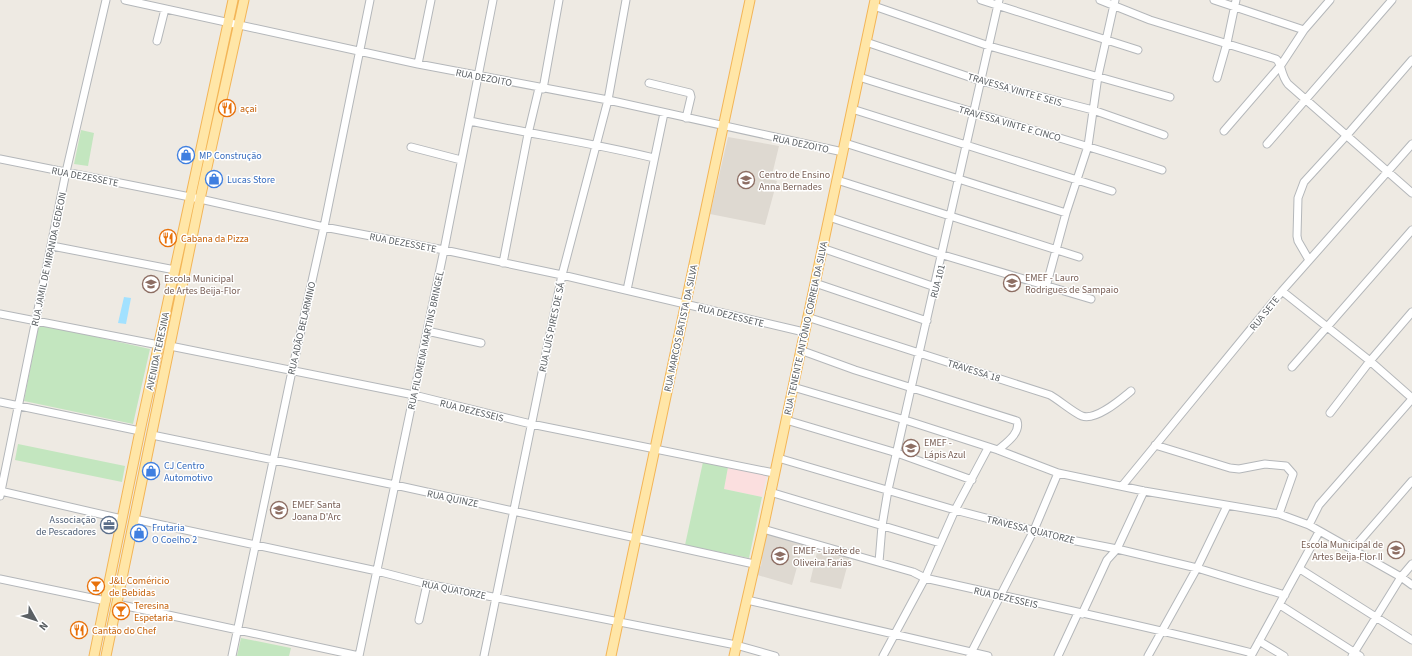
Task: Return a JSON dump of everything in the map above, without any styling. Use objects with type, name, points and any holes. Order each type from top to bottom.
[{"type":"main road","name":"AVENIDA TERESINA","points":[[94,656],[140,431],[233,0]]},
{"type":"main road","name":"AVENIDA TERESINA","points":[[106,656],[200,199],[244,0]]},
{"type":"main road","name":"RUA MARCOS BATISTA DA SILVA","points":[[610,656],[750,0]]},
{"type":"main road","name":"RUA TENENTE ANTÔNIO CORREIA DA SILVA","points":[[734,656],[763,529],[874,3]]},
{"type":"main road","points":[[202,145],[212,147]]},
{"type":"main road","points":[[197,170],[207,172]]},
{"type":"main road","points":[[132,469],[144,471]]},
{"type":"street","name":"RUA JAMIL DE MIRANDA GEDEON","points":[[0,493],[66,172],[106,0]]},
{"type":"street","name":"RUA DEZOITO","points":[[125,0],[418,64],[608,100],[724,127],[844,148],[958,179],[1066,213]]},
{"type":"street","name":"RUA ADÃO BELARMINO","points":[[232,656],[324,227],[370,0]]},
{"type":"street","points":[[418,64],[431,0]]},
{"type":"street","name":"RUA FILOMENA MARTINS BRINGEL","points":[[359,656],[444,250],[493,0]]},
{"type":"street","points":[[503,263],[528,134],[541,88],[559,0]]},
{"type":"street","name":"RUA LUÍS PIRES DE SÁ","points":[[484,656],[495,597],[515,511],[531,424],[562,275],[608,100],[626,0]]},
{"type":"street","points":[[981,0],[998,2],[1106,41],[1138,50]]},
{"type":"street","points":[[1100,0],[1114,2],[1150,20],[1276,59],[1281,64],[1283,77],[1412,193]]},
{"type":"street","points":[[1214,0],[1235,3],[1304,30]]},
{"type":"street","points":[[1224,131],[1281,64],[1304,30],[1328,2],[1318,0]]},
{"type":"street","points":[[1267,144],[1392,0]]},
{"type":"street","name":"RUA 101","points":[[878,562],[888,490],[943,255],[958,179],[998,2]]},
{"type":"street","points":[[1046,287],[1066,213],[1088,146],[1098,76],[1114,2]]},
{"type":"street","points":[[874,3],[989,46],[1170,97]]},
{"type":"street","points":[[1217,78],[1227,43],[1235,3]]},
{"type":"street","points":[[157,41],[165,9]]},
{"type":"street","name":"TRAVESSA VINTE E SEIS","points":[[866,42],[981,81],[1093,110],[1164,135]]},
{"type":"street","points":[[1309,260],[1298,241],[1297,236],[1298,198],[1301,187],[1310,174],[1347,135],[1412,60]]},
{"type":"street","name":"TRAVESSA VINTE E CINCO","points":[[859,77],[974,113],[1088,146],[1162,170]]},
{"type":"street","points":[[649,83],[690,93],[691,97],[686,118]]},
{"type":"street","points":[[852,109],[966,146],[1112,190]]},
{"type":"street","points":[[627,290],[664,114]]},
{"type":"street","points":[[470,121],[528,134],[597,144],[654,158]]},
{"type":"street","name":"RUA SETE","points":[[1122,486],[1282,291],[1412,144]]},
{"type":"street","points":[[411,148],[462,160]]},
{"type":"street","name":"RUA DEZESSETE","points":[[0,158],[191,197],[324,227],[562,275],[804,332]]},
{"type":"street","points":[[837,180],[951,218],[1079,257]]},
{"type":"street","points":[[829,217],[943,255],[1046,287],[1091,299]]},
{"type":"street","points":[[1292,367],[1412,230]]},
{"type":"street","points":[[52,246],[175,270]]},
{"type":"street","points":[[822,248],[935,287]]},
{"type":"street","points":[[815,283],[927,321]]},
{"type":"street","points":[[1282,291],[1370,361],[1412,399],[1319,505],[1309,525]]},
{"type":"street","points":[[1330,413],[1370,361],[1412,312]]},
{"type":"street","points":[[0,314],[159,345]]},
{"type":"street","name":"TRAVESSA 18","points":[[807,317],[1050,395],[1082,416],[1093,416],[1109,408],[1131,391]]},
{"type":"street","points":[[427,331],[481,343]]},
{"type":"street","name":"RUA DEZESSEIS","points":[[170,346],[414,395],[531,424],[774,473]]},
{"type":"street","points":[[800,350],[855,370],[1012,418],[1017,421],[1016,434],[998,450]]},
{"type":"street","points":[[793,387],[905,420],[998,450],[1058,473],[1144,491],[1279,514],[1309,525],[1401,577],[1412,585]]},
{"type":"street","points":[[0,402],[140,431]]},
{"type":"street","points":[[786,420],[897,453],[972,480]]},
{"type":"street","name":"RUA QUINZE","points":[[152,435],[395,485],[754,564]]},
{"type":"street","points":[[1155,445],[1230,468],[1239,469],[1257,464],[1277,464],[1286,466],[1292,471],[1293,474],[1279,514]]},
{"type":"street","points":[[883,656],[925,578],[955,510],[988,448]]},
{"type":"street","name":"TRAVESSA QUATORZE","points":[[778,458],[955,510],[1197,568],[1285,595]]},
{"type":"street","points":[[971,654],[1034,530],[1058,473]]},
{"type":"street","points":[[1352,550],[1412,481]]},
{"type":"street","points":[[1058,656],[1108,560],[1117,549],[1144,491]]},
{"type":"street","points":[[770,492],[940,543]]},
{"type":"street","points":[[0,493],[122,520]]},
{"type":"street","points":[[1148,656],[1197,568],[1227,506]]},
{"type":"street","name":"RUA QUATORZE","points":[[134,519],[377,571],[427,584],[618,623],[736,645],[775,656]]},
{"type":"street","name":"RUA DEZESSEIS","points":[[763,529],[913,572],[925,578],[1080,614],[1162,630],[1251,654]]},
{"type":"street","points":[[1251,654],[1280,605],[1319,532]]},
{"type":"street","points":[[1280,605],[1355,655],[1401,577],[1412,564]]},
{"type":"street","points":[[1300,569],[1378,617],[1412,640]]},
{"type":"street","points":[[0,579],[106,601]]},
{"type":"street","points":[[419,620],[427,584]]},
{"type":"street","points":[[746,600],[894,634],[971,654],[988,656]]},
{"type":"street","points":[[116,604],[359,656]]},
{"type":"street","points":[[1259,641],[1284,656]]},
{"type":"shaded area","name":"Centro de Ensino Anna Bernades","points":[[728,137],[779,146],[771,179],[777,181],[765,225],[710,214]]},
{"type":"shaded area","points":[[728,467],[767,475],[762,497],[724,489]]},
{"type":"shaded area","name":"EMEF - Lizete de Oliveira Farias","points":[[765,531],[804,542],[792,585],[754,574],[755,570],[761,566],[762,558],[758,554]]},
{"type":"shaded area","points":[[818,548],[850,556],[841,589],[810,582]]},
{"type":"green space","points":[[81,130],[94,133],[88,166],[74,164]]},
{"type":"green space","points":[[39,324],[150,349],[133,424],[24,401]]},
{"type":"green space","points":[[18,444],[125,466],[122,482],[15,460]]},
{"type":"green space","points":[[703,462],[728,467],[724,489],[762,497],[749,558],[685,545]]},
{"type":"green space","points":[[241,638],[291,648],[289,656],[237,656]]},
{"type":"water","points":[[124,297],[131,298],[126,324],[118,323]]},
{"type":"place","name":"açai","points":[[227,108]]},
{"type":"place","name":"MP Construção","points":[[186,155]]},
{"type":"place","name":"Lucas Store","points":[[214,179]]},
{"type":"place","name":"Centro de Ensino Anna Bernades","points":[[746,180]]},
{"type":"place","name":"Cabana da Pizza","points":[[168,238]]},
{"type":"place","name":"EMEF - Lauro Rodrigues de Sampaio","points":[[1012,283]]},
{"type":"place","name":"Escola Municipal de Artes Beija-Flor","points":[[151,284]]},
{"type":"place","name":"EMEF - Lápis Azul","points":[[911,448]]},
{"type":"place","name":"CJ Centro Automotivo","points":[[151,471]]},
{"type":"place","name":"EMEF Santa Joana D'Arc","points":[[279,510]]},
{"type":"place","name":"Associação de Pescadores","points":[[109,525]]},
{"type":"place","name":"Frutaria O Coelho 2","points":[[139,533]]},
{"type":"place","name":"Escola Municipal de Artes Beija-Flor II","points":[[1396,550]]},
{"type":"place","name":"EMEF - Lizete de Oliveira Farias","points":[[780,556]]},
{"type":"place","name":"J&L Coméricio de Bebidas","points":[[96,586]]},
{"type":"place","name":"Teresina Espetaria","points":[[121,611]]},
{"type":"place","name":"Cantão do Chef","points":[[79,630]]}]
